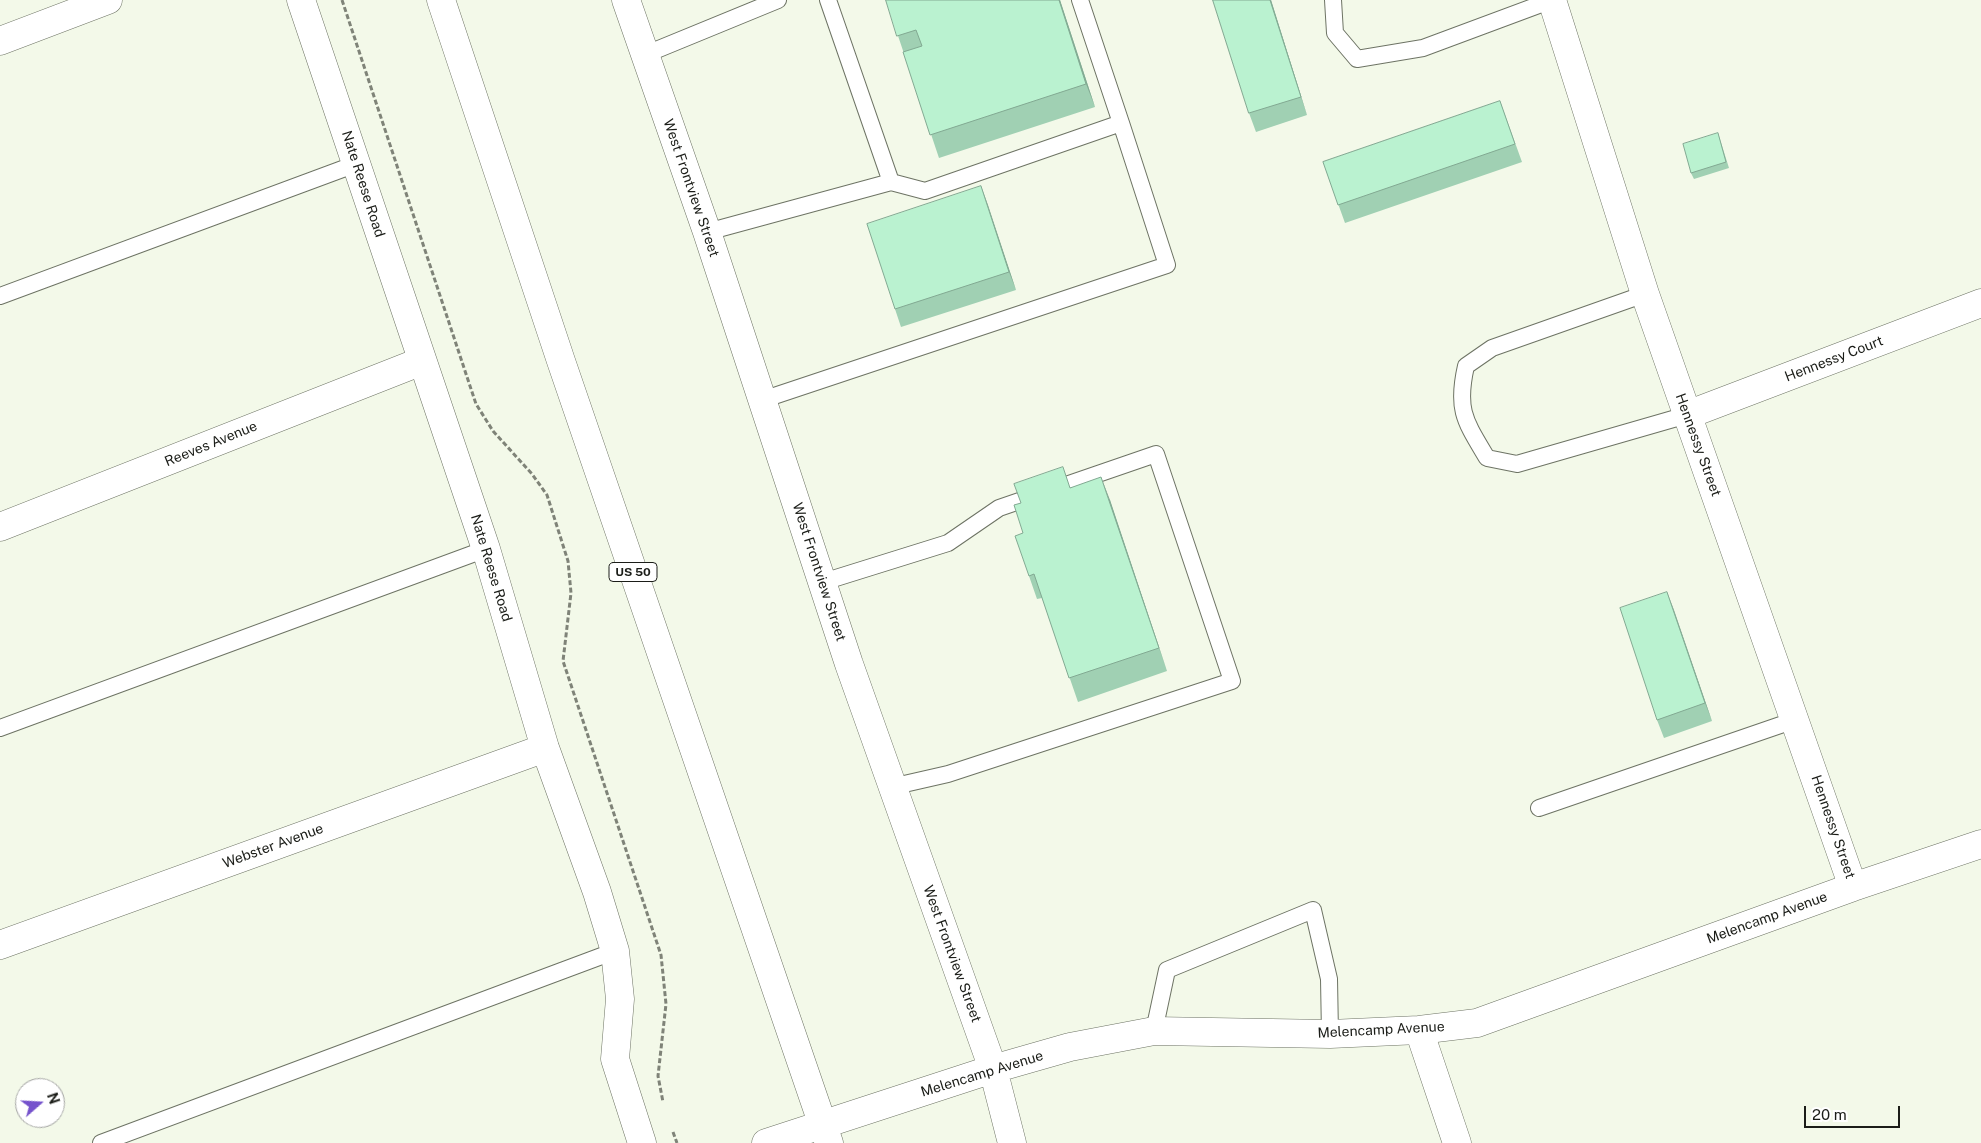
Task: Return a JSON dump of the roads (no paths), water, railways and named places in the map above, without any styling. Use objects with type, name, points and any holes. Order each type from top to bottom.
[{"type":"main road","points":[[0,41],[108,0]]},
{"type":"main road","name":"Nate Reese Road","points":[[301,0],[486,549],[545,748],[597,892],[615,951],[620,999],[615,1059],[642,1143]]},
{"type":"main road","name":"US 50","points":[[441,0],[564,370],[826,1133]]},
{"type":"main road","name":"West Frontview Street","points":[[626,0],[708,232],[891,787],[993,1069],[1012,1143]]},
{"type":"main road","name":"Hennessy Street","points":[[1552,0],[1645,294],[1854,887]]},
{"type":"main road","name":"Hennessy Court","points":[[1687,415],[1981,303]]},
{"type":"main road","name":"Reeves Avenue","points":[[0,527],[422,361]]},
{"type":"main road","name":"Webster Avenue","points":[[0,945],[545,748]]},
{"type":"main road","name":"Melencamp Avenue","points":[[766,1143],[826,1133],[993,1069],[1070,1047],[1154,1031],[1330,1034],[1419,1030],[1477,1023],[1854,887],[1981,844]]},
{"type":"main road","points":[[1419,1030],[1457,1143]]},
{"type":"lane","points":[[644,55],[778,0]]},
{"type":"lane","points":[[828,0],[891,182]]},
{"type":"lane","points":[[762,400],[1167,265],[1080,0]]},
{"type":"lane","points":[[1333,0],[1335,33],[1358,58],[1423,48],[1552,0]]},
{"type":"lane","points":[[708,232],[891,182],[925,191],[1121,123]]},
{"type":"lane","points":[[0,296],[356,164]]},
{"type":"lane","points":[[1645,294],[1492,348],[1466,366],[1461,390],[1465,421],[1487,458],[1517,464],[1687,415]]},
{"type":"lane","points":[[823,582],[948,543],[998,508],[1156,454],[1232,681],[948,774],[891,787]]},
{"type":"lane","points":[[0,728],[486,549]]},
{"type":"lane","points":[[1540,808],[1795,720]]},
{"type":"lane","points":[[1154,1031],[1167,970],[1313,910],[1329,979],[1330,1034]]},
{"type":"lane","points":[[101,1143],[615,951]]}]
